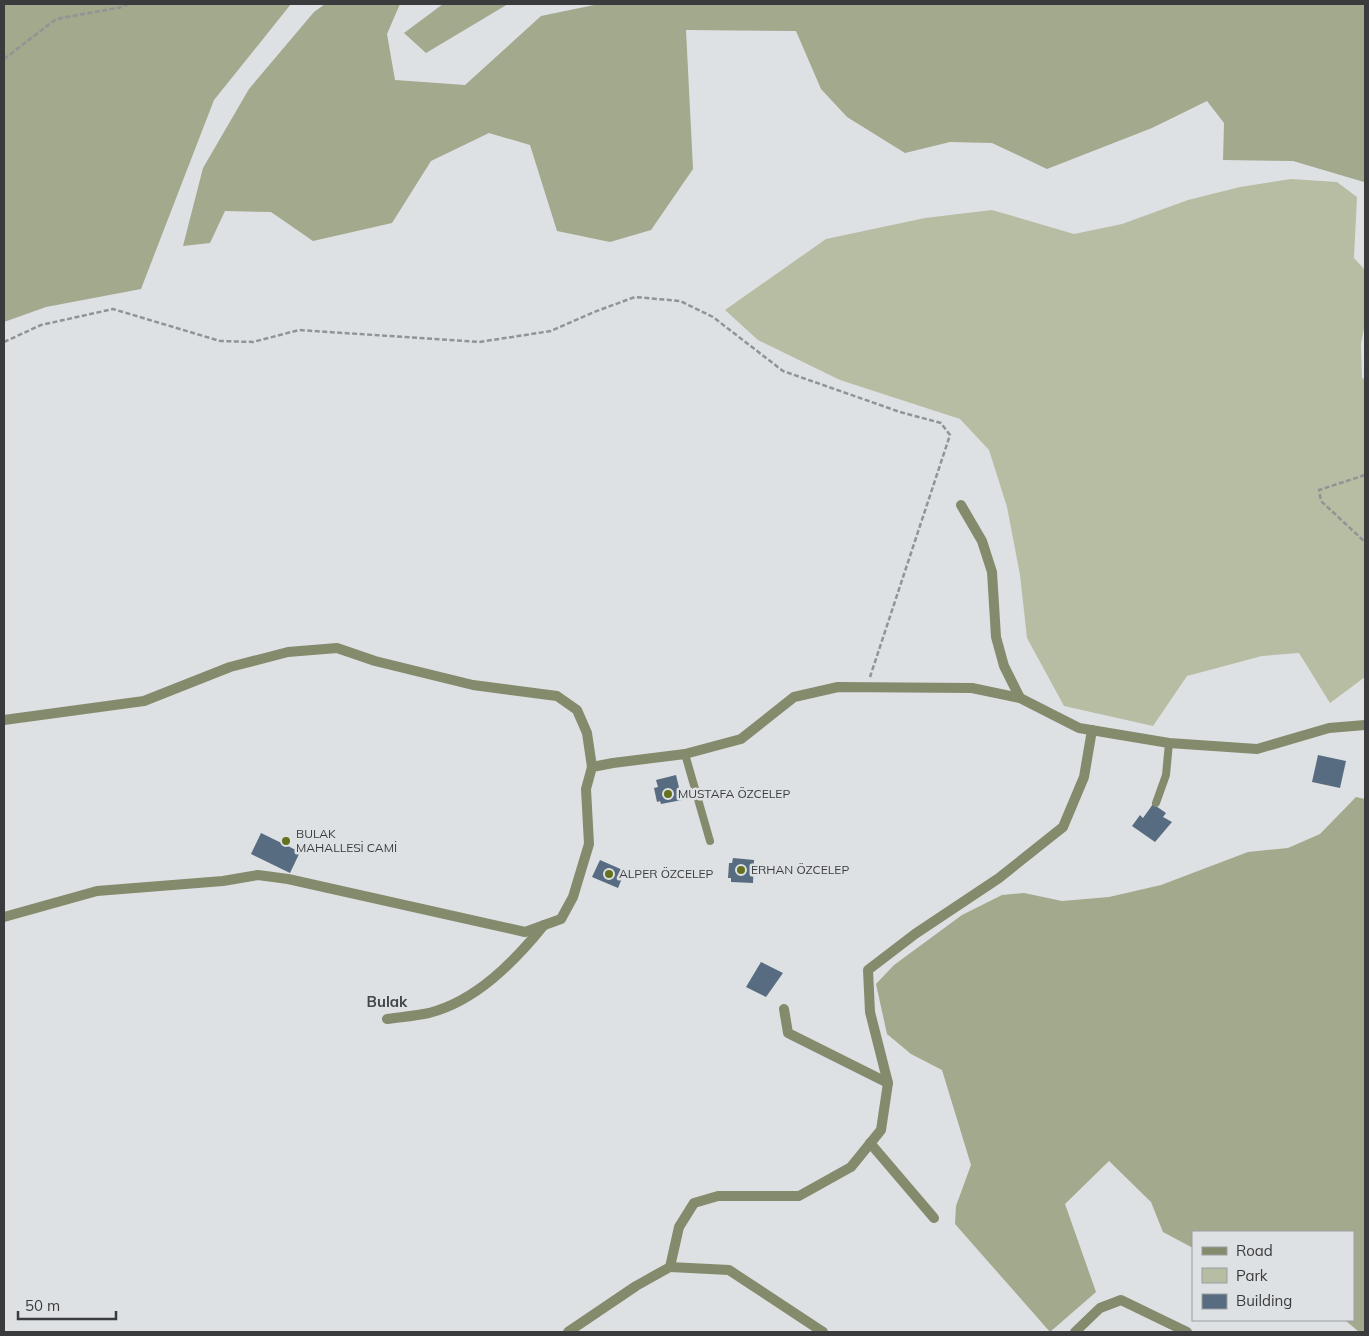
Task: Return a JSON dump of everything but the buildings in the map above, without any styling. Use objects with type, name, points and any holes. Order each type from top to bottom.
[{"type":"street","points":[[961,505],[982,540],[992,572],[996,637],[1004,666],[1020,698]]},
{"type":"street","points":[[4,720],[144,701],[230,667],[288,652],[338,648],[375,661],[473,685],[557,696],[577,710],[587,733],[592,767],[586,789],[588,844],[573,896],[561,919],[525,932],[288,879],[258,876],[224,881],[96,891],[4,917]]},
{"type":"street","points":[[592,767],[612,762],[685,754],[741,739],[794,697],[838,687],[972,688],[1020,698],[1079,728],[1169,744],[1257,749],[1329,728],[1365,725]]},
{"type":"street","points":[[670,1267],[679,1227],[694,1203],[718,1196],[799,1196],[850,1167],[881,1130],[888,1083],[870,1012],[868,970],[914,934],[1000,878],[1063,827],[1084,777],[1092,730]]},
{"type":"street","points":[[387,1019],[430,1013],[477,991],[522,953],[544,925]]},
{"type":"street","points":[[784,1009],[788,1032],[888,1083]]},
{"type":"street","points":[[870,1143],[934,1218]]},
{"type":"street","points":[[568,1332],[636,1286],[670,1267],[729,1270],[824,1332]]},
{"type":"street","points":[[1075,1332],[1100,1308],[1121,1300],[1187,1332]]},
{"type":"lane","points":[[1156,803],[1166,775],[1169,744]]},
{"type":"lane","points":[[685,754],[710,841]]},
{"type":"path","points":[[4,59],[56,19],[122,7],[128,4]]},
{"type":"path","points":[[4,342],[41,326],[113,309],[220,341],[253,342],[299,330],[479,342],[551,331],[635,297],[680,301],[713,317],[783,371],[900,412],[940,423],[950,435],[866,688]]},
{"type":"path","points":[[1365,475],[1319,490],[1321,501],[1365,542]]},
{"type":"green space","points":[[4,4],[291,4],[214,100],[141,289],[46,307],[4,322]]},
{"type":"green space","points":[[325,4],[400,4],[387,34],[395,80],[465,85],[541,16],[599,4],[1365,4],[1365,190],[1364,182],[1293,161],[1223,160],[1224,123],[1207,101],[1152,128],[1047,169],[992,143],[950,142],[905,153],[847,117],[821,89],[796,31],[686,30],[693,169],[651,230],[610,242],[557,231],[530,145],[489,133],[431,161],[392,223],[313,241],[271,212],[225,211],[210,243],[183,246],[203,168],[249,89],[314,12]]},
{"type":"green space","points":[[443,4],[508,4],[426,53],[404,33]]},
{"type":"green space","points":[[1291,179],[1337,182],[1357,197],[1354,258],[1365,270],[1365,323],[1361,344],[1362,378],[1365,379],[1365,677],[1330,703],[1299,653],[1262,656],[1187,676],[1153,726],[1064,706],[1027,638],[1020,575],[1007,507],[989,450],[960,419],[840,380],[758,340],[725,310],[826,239],[925,218],[992,210],[1074,234],[1122,224],[1188,200],[1240,187]]},
{"type":"green space","points":[[1356,797],[1365,799],[1365,1332],[1359,1332],[1346,1321],[1354,1321],[1354,1231],[1192,1231],[1192,1247],[1163,1232],[1151,1202],[1109,1161],[1065,1204],[1096,1292],[1050,1332],[955,1224],[956,1206],[971,1165],[942,1070],[911,1054],[887,1034],[876,984],[894,965],[962,915],[1002,895],[1024,893],[1062,901],[1109,897],[1161,885],[1248,852],[1288,848],[1320,834]]},
{"type":"place","name":"MUSTAFA ÖZCELEP","points":[[668,794]]},
{"type":"place","name":"BULAK MAHALLESİ CAMİ","points":[[286,841]]},
{"type":"place","name":"ERHAN ÖZCELEP","points":[[741,870]]},
{"type":"place","name":"ALPER ÖZCELEP","points":[[609,874]]},
{"type":"district","name":"Bulak","points":[[387,1002]]}]
